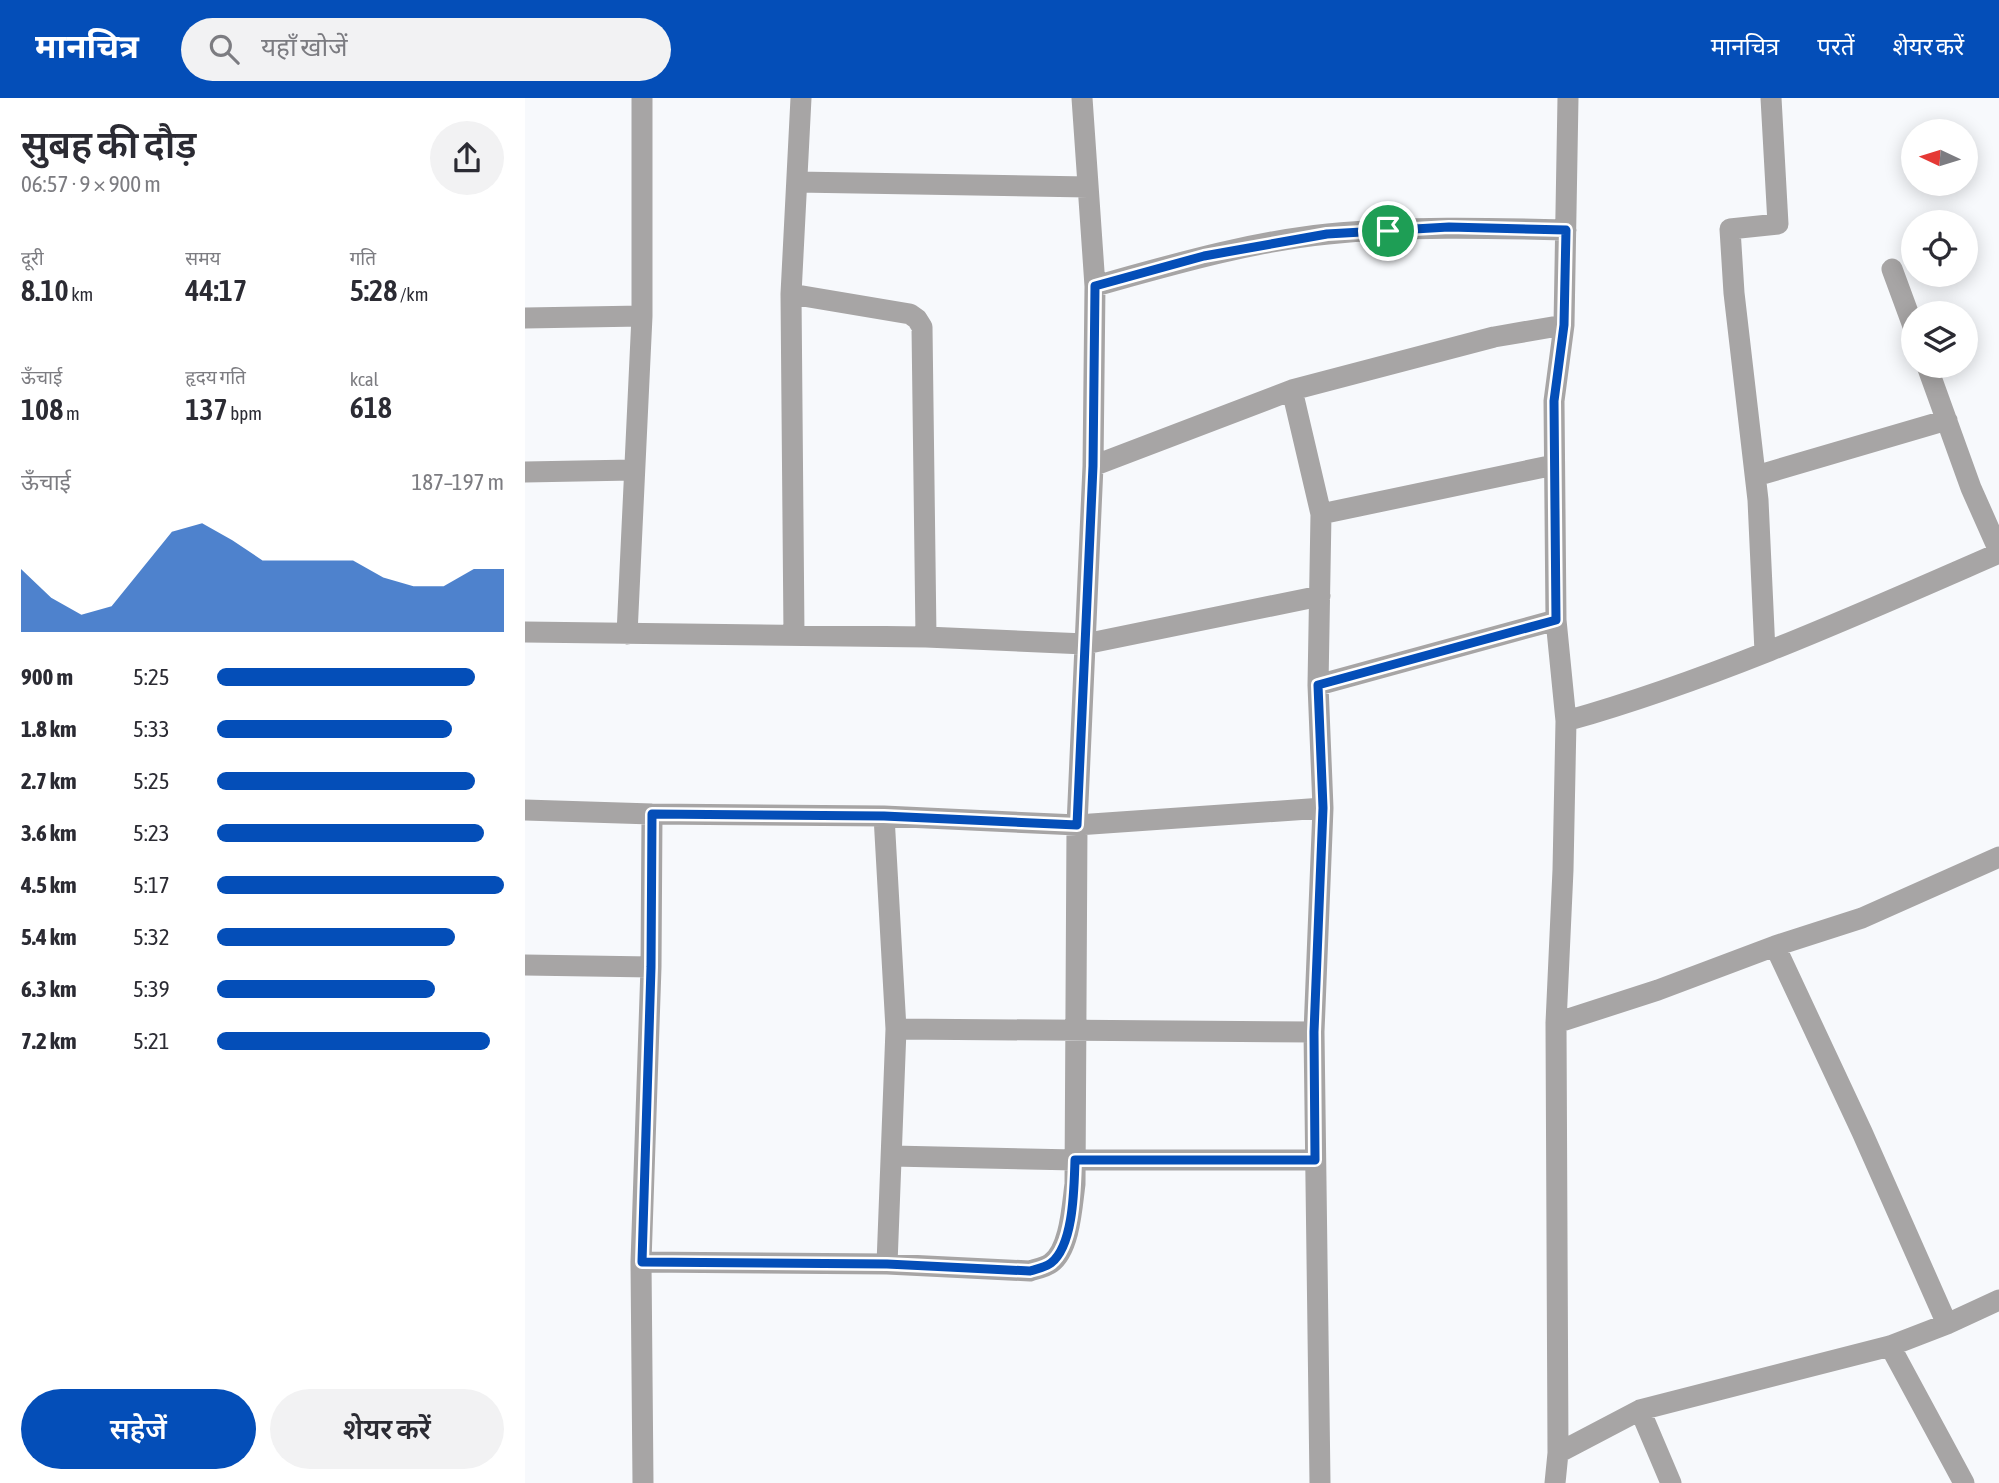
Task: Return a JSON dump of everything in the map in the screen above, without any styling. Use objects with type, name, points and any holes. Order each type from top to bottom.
[{"type":"street","points":[[627,634],[642,316],[642,98]]},
{"type":"street","points":[[794,635],[791,294],[801,98]]},
{"type":"street","points":[[642,1262],[887,1264],[1030,1271],[1051,1264],[1062,1250],[1071,1219],[1075,1160],[1077,825],[1093,466],[1095,286],[1082,98]]},
{"type":"street","points":[[1555,1483],[1558,1453],[1556,1023],[1566,721],[1556,620],[1554,401],[1564,325],[1568,98]]},
{"type":"street","points":[[1765,653],[1756,476],[1734,293],[1730,229],[1778,224],[1771,98]]},
{"type":"street","points":[[797,182],[1088,187]]},
{"type":"street","points":[[1095,286],[1204,256],[1327,234],[1449,227],[1566,230]]},
{"type":"street","points":[[1892,269],[1904,301]]},
{"type":"street","points":[[791,294],[910,314],[917,318],[922,327],[926,637]]},
{"type":"street","points":[[525,318],[642,316]]},
{"type":"street","points":[[1093,466],[1291,390],[1494,337],[1564,325]]},
{"type":"street","points":[[1566,721],[1632,703],[1817,633],[1999,552],[1971,488],[1931,378]]},
{"type":"street","points":[[1291,390],[1321,514],[1318,685],[1323,808],[1314,1032],[1320,1483]]},
{"type":"street","points":[[1756,476],[1947,420]]},
{"type":"street","points":[[1321,514],[1554,465]]},
{"type":"street","points":[[525,472],[633,470]]},
{"type":"street","points":[[525,632],[926,637],[1085,644],[1320,596]]},
{"type":"street","points":[[1318,685],[1556,620]]},
{"type":"street","points":[[525,810],[884,816],[1077,825],[1323,808]]},
{"type":"street","points":[[643,1483],[642,1262],[651,967],[652,814]]},
{"type":"street","points":[[884,816],[896,1030],[887,1264]]},
{"type":"street","points":[[1556,1023],[1862,918],[1999,857]]},
{"type":"street","points":[[1775,946],[1862,1132],[1947,1324]]},
{"type":"street","points":[[525,965],[651,967]]},
{"type":"street","points":[[896,1030],[1314,1032]]},
{"type":"street","points":[[892,1156],[1075,1160],[1315,1160]]},
{"type":"street","points":[[1558,1453],[1640,1410],[1890,1346],[1999,1300]]},
{"type":"street","points":[[1890,1346],[1964,1483]]},
{"type":"street","points":[[1640,1410],[1671,1483]]},
{"type":"route","points":[[1449,227],[1566,230],[1564,325],[1554,401],[1556,620],[1318,685],[1323,808],[1314,1032],[1315,1160],[1075,1160],[1071,1219],[1062,1250],[1051,1264],[1030,1271],[887,1264],[642,1262],[651,967],[652,814],[884,816],[1077,825],[1093,466],[1095,286],[1204,256],[1327,234],[1388,231],[1449,227]]}]
